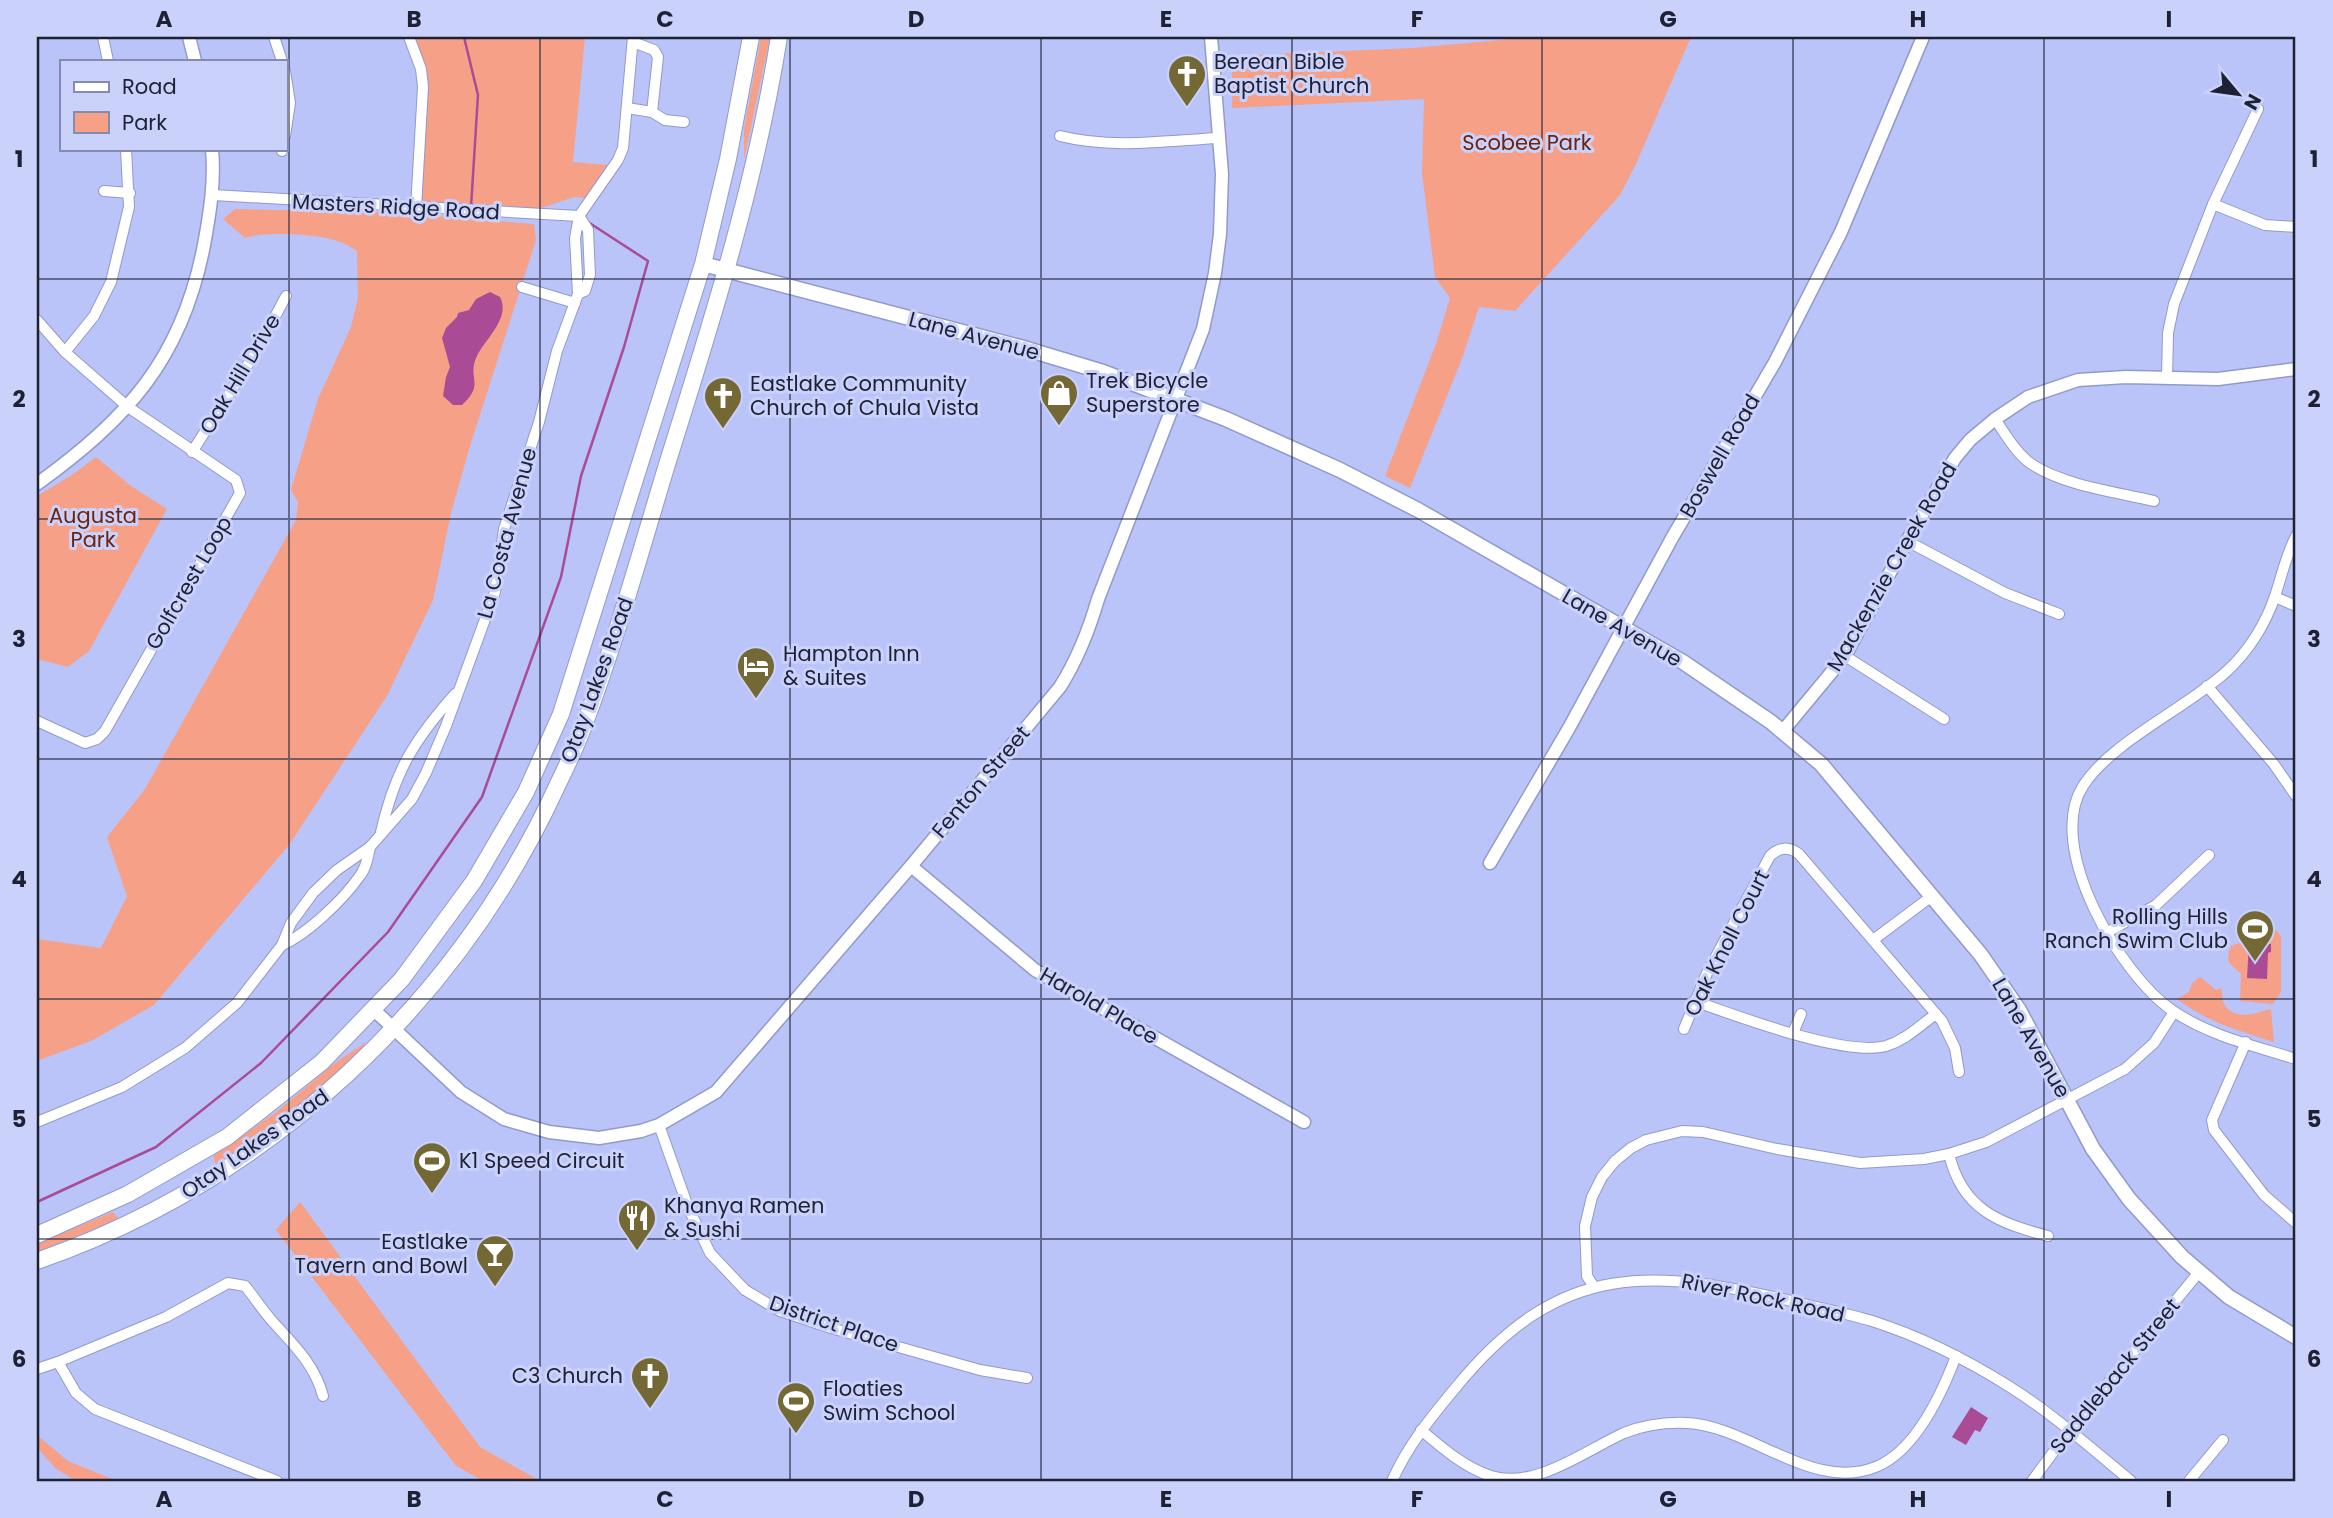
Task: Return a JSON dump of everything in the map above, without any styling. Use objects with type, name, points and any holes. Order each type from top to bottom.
[{"type":"main road","name":"Otay Lakes Road","points":[[37,1235],[128,1194],[227,1137],[322,1062],[402,979],[474,881],[526,792],[561,714],[702,264],[728,159],[751,37]]},
{"type":"main road","name":"Otay Lakes Road","points":[[37,1261],[69,1250],[176,1200],[267,1141],[337,1086],[394,1030],[450,964],[503,889],[544,814],[583,730],[727,272],[754,164],[779,37]]},
{"type":"main road","name":"Lane Avenue","points":[[702,264],[1020,347],[1103,372],[1226,419],[1388,494],[1682,662],[1771,722],[1821,764],[1981,955],[2019,1010],[2093,1150],[2129,1199],[2182,1257],[2228,1297],[2296,1337]]},
{"type":"street","points":[[103,37],[108,60]]},
{"type":"street","points":[[190,37],[195,60]]},
{"type":"street","points":[[274,37],[282,60]]},
{"type":"street","points":[[409,37],[421,69],[423,87],[416,208]]},
{"type":"street","name":"Fenton Street","points":[[373,1009],[461,1092],[490,1112],[549,1132],[599,1138],[640,1131],[659,1125],[716,1093],[911,866],[1072,669],[1203,329],[1216,271],[1222,174],[1212,37]]},
{"type":"street","name":"Boswell Road","points":[[1490,863],[1774,362],[1841,232],[1923,37]]},
{"type":"street","points":[[579,216],[624,148],[633,40],[654,50],[658,57],[652,112]]},
{"type":"street","points":[[287,84],[290,103],[287,123]]},
{"type":"street","points":[[627,108],[652,112],[665,120],[684,122]]},
{"type":"street","points":[[2167,377],[2168,333],[2174,304],[2213,204],[2259,109]]},
{"type":"street","points":[[1060,136],[1084,142],[1113,144],[1218,138]]},
{"type":"street","points":[[65,352],[94,316],[108,291],[129,207],[127,150]]},
{"type":"street","points":[[37,484],[80,453],[128,407],[160,363],[190,302],[201,262],[213,195],[212,150]]},
{"type":"street","points":[[104,191],[130,193]]},
{"type":"street","name":"Masters Ridge Road","points":[[213,195],[579,216]]},
{"type":"street","points":[[2213,204],[2265,225],[2277,228],[2296,227]]},
{"type":"street","name":"La Costa Avenue","points":[[37,1122],[122,1087],[185,1048],[237,1003],[282,945],[290,923],[313,893],[337,870],[370,847],[412,799],[426,773],[495,592],[504,529],[539,422],[557,351],[577,299],[575,238],[579,216]]},
{"type":"street","points":[[522,287],[577,299]]},
{"type":"street","name":"Oak Hill Drive","points":[[192,452],[259,347],[286,296]]},
{"type":"street","name":"Golfcrest Loop","points":[[37,320],[65,352],[128,407],[236,480],[240,493],[105,731],[97,739],[85,743],[37,721]]},
{"type":"street","name":"Mackenzie Creek Road","points":[[1782,732],[1845,656],[1955,458],[1970,440],[1995,419],[2028,397],[2078,380],[2099,377],[2218,379],[2296,369]]},
{"type":"street","points":[[1995,419],[2023,457],[2034,466],[2064,480],[2154,501]]},
{"type":"street","points":[[2296,536],[2285,560],[2275,597],[2247,649],[2227,671],[2106,760],[2087,780],[2077,797],[2072,817],[2072,837],[2085,887],[2106,933],[2130,970],[2174,1012],[2208,1030],[2296,1059]]},
{"type":"street","points":[[1907,541],[2004,593],[2059,614]]},
{"type":"street","points":[[2275,597],[2296,606]]},
{"type":"street","points":[[1845,656],[1944,719]]},
{"type":"street","points":[[2207,686],[2273,763],[2296,796]]},
{"type":"street","name":"La Costa Avenue","points":[[380,836],[387,806],[404,762],[426,727],[458,691]]},
{"type":"street","name":"La Costa Avenue","points":[[282,945],[300,938],[361,876],[370,847]]},
{"type":"street","name":"Oak Knoll Court","points":[[1684,1029],[1694,1001],[1770,856],[1780,849],[1796,851],[1873,940]]},
{"type":"street","points":[[2106,933],[2156,905],[2209,855]]},
{"type":"street","name":"Harold Place","points":[[911,866],[1035,970],[1304,1122]]},
{"type":"street","points":[[1931,896],[1873,940],[1936,1014],[1952,1039],[1959,1072]]},
{"type":"street","points":[[1694,1001],[1793,1033],[1850,1047],[1872,1048],[1902,1040],[1936,1014]]},
{"type":"street","points":[[1594,1287],[1587,1276],[1585,1226],[1592,1197],[1602,1177],[1615,1161],[1631,1148],[1657,1136],[1682,1131],[1703,1132],[1777,1149],[1860,1163],[1924,1159],[1949,1154],[1986,1143],[2125,1069],[2154,1043],[2174,1012]]},
{"type":"street","points":[[1793,1033],[1801,1014]]},
{"type":"street","points":[[2246,1042],[2212,1120],[2214,1130],[2264,1195],[2296,1223]]},
{"type":"street","name":"District Place","points":[[659,1125],[688,1207],[710,1253],[745,1290],[780,1311],[831,1328],[980,1370],[1027,1378]]},
{"type":"street","points":[[1949,1154],[1962,1186],[1984,1212],[2005,1223],[2048,1236]]},
{"type":"street","name":"Saddleback Street","points":[[2032,1481],[2069,1431],[2199,1272]]},
{"type":"street","name":"River Rock Road","points":[[1392,1481],[1421,1430],[1478,1360],[1500,1338],[1549,1306],[1576,1293],[1640,1279],[1672,1279],[1760,1294],[1873,1321],[1956,1356],[2012,1388],[2132,1481]]},
{"type":"street","points":[[37,1369],[166,1317],[228,1283],[245,1286],[271,1320],[304,1353],[320,1384],[323,1396]]},
{"type":"street","points":[[1421,1430],[1481,1477],[1530,1477],[1626,1433],[1654,1425],[1682,1423],[1724,1431],[1821,1470],[1840,1473],[1860,1471],[1877,1467],[1892,1458],[1916,1434],[1956,1356]]},
{"type":"street","points":[[58,1362],[76,1393],[95,1409],[277,1481]]},
{"type":"street","points":[[2189,1481],[2223,1440]]},
{"type":"green space","points":[[406,37],[585,37],[573,162],[608,165],[585,198],[574,197],[541,208],[471,211],[445,203],[420,202],[423,92]]},
{"type":"green space","points":[[761,37],[770,37],[744,160],[744,129]]},
{"type":"green space","name":"Scobee Park","points":[[1535,37],[1691,37],[1620,195],[1515,311],[1479,307],[1463,356],[1410,488],[1385,476],[1436,344],[1450,298],[1435,277],[1422,173],[1424,99],[1232,108],[1232,56],[1412,48]]},
{"type":"green space","points":[[235,209],[384,212],[534,224],[536,240],[470,446],[451,513],[433,600],[387,696],[289,845],[154,1005],[93,1040],[37,1061],[37,939],[101,948],[127,896],[107,837],[145,789],[296,520],[298,502],[291,490],[318,399],[351,327],[358,298],[357,251],[340,242],[318,237],[277,234],[245,238],[223,219]]},
{"type":"green space","name":"Augusta Park","points":[[96,457],[131,486],[167,509],[89,651],[68,667],[37,659],[37,496]]},
{"type":"green space","name":"Rolling Hills Ranch Swim Club","points":[[2272,926],[2281,936],[2281,992],[2273,1004],[2240,1001],[2241,974],[2228,960],[2231,946],[2265,934]]},
{"type":"green space","points":[[2200,977],[2216,990],[2221,988],[2224,1004],[2234,1013],[2246,1015],[2271,1009],[2274,1042],[2212,1020],[2177,999],[2189,992],[2192,983]]},
{"type":"green space","points":[[366,1042],[295,1108],[247,1144],[215,1163],[213,1156],[275,1113],[335,1063]]},
{"type":"green space","points":[[300,1202],[480,1447],[540,1481],[483,1481],[456,1466],[276,1230]]},
{"type":"green space","points":[[113,1212],[118,1218],[116,1220],[37,1253],[37,1244]]},
{"type":"green space","points":[[37,1435],[68,1461],[117,1481],[76,1481],[55,1468],[37,1447]]},
{"type":"shaded area","points":[[490,292],[500,297],[500,320],[477,356],[473,370],[473,391],[462,405],[453,405],[443,396],[450,367],[442,338],[458,313],[469,310],[476,299]]},
{"type":"shaded area","points":[[2249,943],[2271,944],[2267,979],[2247,978]]},
{"type":"shaded area","points":[[1971,1407],[1988,1418],[1980,1432],[1975,1430],[1966,1445],[1952,1437]]},
{"type":"waterway","points":[[464,37],[478,95],[471,207]]},
{"type":"waterway","points":[[37,1202],[156,1147],[261,1063],[388,932],[482,797],[561,577],[581,476],[624,347],[648,261],[588,222]]},
{"type":"place","name":"Berean Bible Baptist Church","points":[[1187,108]]},
{"type":"place","name":"Trek Bicycle Superstore","points":[[1059,427]]},
{"type":"place","name":"Eastlake Community Church of Chula Vista","points":[[723,430]]},
{"type":"place","name":"Hampton Inn & Suites","points":[[756,700]]},
{"type":"place","name":"Rolling Hills Ranch Swim Club","points":[[2255,963]]},
{"type":"place","name":"K1 Speed Circuit","points":[[432,1195]]},
{"type":"place","name":"Khanya Ramen & Sushi","points":[[637,1252]]},
{"type":"place","name":"Eastlake Tavern and Bowl","points":[[495,1288]]},
{"type":"place","name":"C3 Church","points":[[650,1410]]},
{"type":"place","name":"Floaties Swim School","points":[[796,1435]]}]
